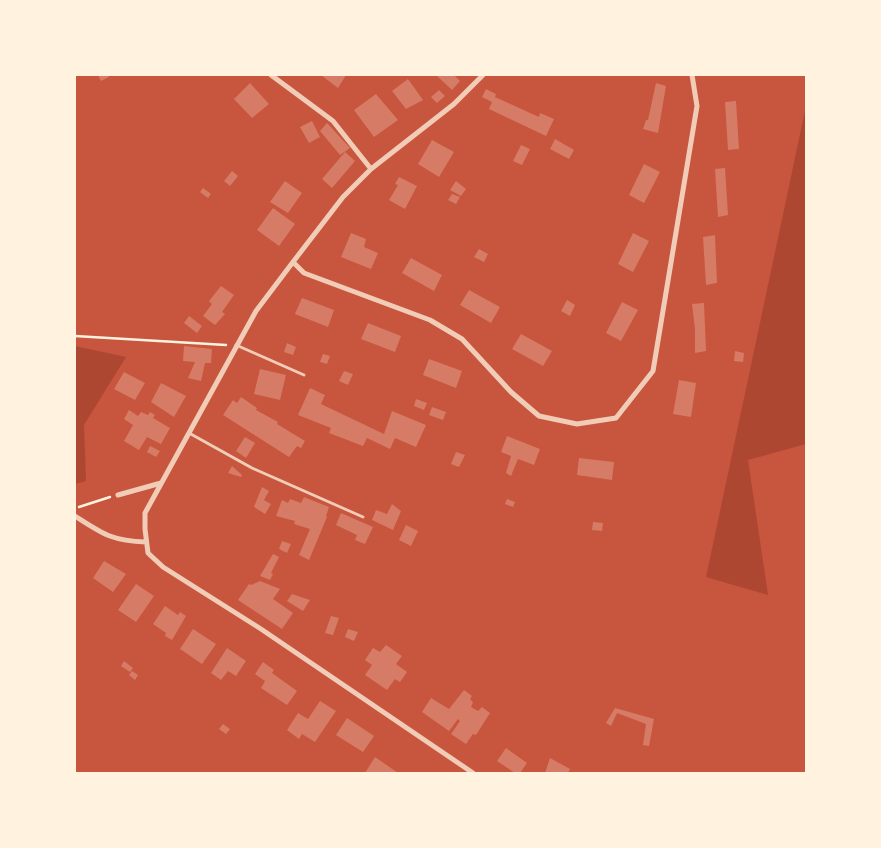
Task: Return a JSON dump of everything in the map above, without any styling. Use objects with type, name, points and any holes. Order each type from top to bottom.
[{"type":"street","points":[[271,75],[333,121],[371,169]]},
{"type":"street","points":[[473,773],[261,629],[163,567],[148,554],[145,514],[236,345],[256,311],[293,262],[344,197],[371,169],[454,104],[483,75]]},
{"type":"street","points":[[293,262],[304,273],[430,320],[454,334],[462,340],[511,392],[539,416],[577,424],[616,418],[653,371],[697,106],[692,75]]},
{"type":"street","points":[[118,494],[161,484]]},
{"type":"street","points":[[75,516],[110,538],[124,542],[146,542]]},
{"type":"lane","points":[[236,345],[304,375]]},
{"type":"lane","points":[[188,434],[252,468],[363,516]]},
{"type":"path","points":[[75,336],[236,345]]},
{"type":"path","points":[[75,509],[118,494]]},
{"type":"shaded area","points":[[806,106],[806,444],[748,460],[768,595],[706,577]]},
{"type":"shaded area","points":[[75,346],[126,357],[84,425],[86,481],[75,484]]},
{"type":"building","points":[[98,75],[108,75],[109,77],[101,81]]},
{"type":"building","points":[[321,75],[346,75],[338,88]]},
{"type":"building","points":[[436,75],[454,75],[460,81],[452,90]]},
{"type":"building","points":[[408,79],[423,100],[406,109],[392,91]]},
{"type":"building","points":[[250,83],[269,104],[252,118],[234,99]]},
{"type":"building","points":[[656,83],[666,86],[658,133],[643,129],[646,120],[648,120]]},
{"type":"building","points":[[486,89],[496,94],[495,97],[539,117],[540,113],[554,119],[546,136],[489,109],[492,102],[482,97]]},
{"type":"building","points":[[439,90],[445,96],[437,103],[431,97]]},
{"type":"building","points":[[376,94],[398,120],[374,137],[354,110]]},
{"type":"building","points":[[736,101],[739,149],[728,150],[725,102]]},
{"type":"building","points":[[312,121],[320,137],[309,143],[300,127]]},
{"type":"building","points":[[327,123],[350,148],[340,155],[320,131]]},
{"type":"building","points":[[555,139],[574,150],[569,159],[550,149]]},
{"type":"building","points":[[432,140],[454,152],[439,177],[418,164]]},
{"type":"building","points":[[521,145],[530,149],[522,165],[513,161]]},
{"type":"building","points":[[345,152],[355,161],[332,188],[322,179]]},
{"type":"building","points":[[644,164],[660,172],[644,203],[629,195]]},
{"type":"building","points":[[725,168],[728,215],[718,217],[715,169]]},
{"type":"building","points":[[232,171],[238,176],[230,186],[224,181]]},
{"type":"building","points":[[399,177],[417,186],[405,209],[389,200],[398,185],[395,184]]},
{"type":"building","points":[[285,181],[302,193],[288,213],[270,202]]},
{"type":"building","points":[[456,181],[466,189],[461,196],[450,190]]},
{"type":"building","points":[[203,188],[211,194],[208,198],[200,192]]},
{"type":"building","points":[[452,194],[460,197],[456,204],[448,200]]},
{"type":"building","points":[[273,208],[295,224],[279,246],[257,230]]},
{"type":"building","points":[[351,233],[366,239],[364,247],[378,253],[371,269],[341,257]]},
{"type":"building","points":[[633,233],[649,241],[633,272],[618,264]]},
{"type":"building","points":[[715,235],[717,283],[706,285],[703,237]]},
{"type":"building","points":[[479,249],[488,254],[484,262],[474,257]]},
{"type":"building","points":[[411,258],[442,275],[434,291],[402,273]]},
{"type":"building","points":[[221,286],[234,295],[222,312],[225,314],[215,325],[203,316],[212,304],[209,301]]},
{"type":"building","points":[[469,290],[500,307],[491,323],[460,305]]},
{"type":"building","points":[[302,298],[334,310],[328,327],[295,314]]},
{"type":"building","points":[[567,300],[575,305],[570,316],[561,311]]},
{"type":"building","points":[[622,302],[638,310],[621,341],[606,333]]},
{"type":"building","points":[[704,303],[706,351],[695,353],[692,304]]},
{"type":"building","points":[[189,316],[202,326],[197,333],[184,323]]},
{"type":"building","points":[[368,323],[401,336],[395,352],[361,339]]},
{"type":"building","points":[[521,334],[552,351],[543,366],[512,349]]},
{"type":"building","points":[[287,343],[296,347],[293,355],[284,352]]},
{"type":"building","points":[[184,346],[212,349],[211,363],[205,363],[201,381],[188,378],[195,362],[183,361]]},
{"type":"building","points":[[735,351],[744,353],[743,362],[734,361]]},
{"type":"building","points":[[323,354],[330,356],[327,364],[320,362]]},
{"type":"building","points":[[429,359],[462,371],[456,388],[423,375]]},
{"type":"building","points":[[260,369],[286,375],[280,400],[254,394]]},
{"type":"building","points":[[344,371],[353,374],[348,385],[339,381]]},
{"type":"building","points":[[124,372],[145,383],[135,400],[114,389]]},
{"type":"building","points":[[679,380],[696,383],[691,417],[673,414]]},
{"type":"building","points":[[161,383],[186,396],[174,417],[151,402]]},
{"type":"building","points":[[310,388],[325,395],[321,404],[384,434],[392,411],[426,425],[416,447],[395,438],[390,449],[367,438],[363,446],[329,433],[331,428],[298,415]]},
{"type":"building","points":[[241,397],[257,408],[256,410],[278,422],[277,424],[305,441],[301,448],[297,446],[289,457],[223,415],[233,400],[237,403]]},
{"type":"building","points":[[416,399],[427,403],[424,410],[414,406]]},
{"type":"building","points":[[432,407],[446,412],[443,420],[429,415]]},
{"type":"building","points":[[129,410],[138,416],[141,412],[148,415],[150,412],[155,415],[153,418],[170,428],[161,444],[147,437],[139,450],[124,441],[133,425],[124,419]]},
{"type":"building","points":[[507,436],[540,449],[534,465],[518,459],[511,476],[506,473],[511,456],[501,452]]},
{"type":"building","points":[[245,437],[255,443],[246,458],[236,451]]},
{"type":"building","points":[[150,446],[160,451],[156,457],[147,452]]},
{"type":"building","points":[[456,452],[465,455],[459,467],[451,464]]},
{"type":"building","points":[[579,458],[614,462],[612,480],[577,475]]},
{"type":"building","points":[[232,466],[242,475],[241,477],[228,473]]},
{"type":"building","points":[[262,487],[269,491],[264,500],[271,504],[265,514],[254,507]]},
{"type":"building","points":[[304,497],[329,507],[327,517],[309,560],[299,555],[310,529],[294,524],[295,521],[276,516],[282,500],[288,503],[290,499],[301,503]]},
{"type":"building","points":[[507,499],[515,502],[513,507],[505,504]]},
{"type":"building","points":[[392,504],[401,511],[393,530],[372,520],[376,510],[387,514]]},
{"type":"building","points":[[341,513],[373,527],[365,544],[355,540],[357,535],[336,525]]},
{"type":"building","points":[[593,522],[603,523],[602,531],[592,530]]},
{"type":"building","points":[[406,525],[418,531],[411,546],[399,540]]},
{"type":"building","points":[[282,541],[291,544],[287,553],[279,549]]},
{"type":"building","points":[[273,554],[279,557],[271,573],[273,574],[270,580],[260,576]]},
{"type":"building","points":[[104,561],[126,574],[113,592],[93,578]]},
{"type":"building","points":[[260,581],[280,589],[273,599],[293,613],[282,629],[238,600],[249,584]]},
{"type":"building","points":[[136,584],[154,596],[136,622],[118,610]]},
{"type":"building","points":[[292,594],[310,600],[303,611],[287,601]]},
{"type":"building","points":[[165,606],[178,615],[180,612],[186,616],[172,640],[153,624]]},
{"type":"building","points":[[331,616],[339,618],[333,635],[325,633]]},
{"type":"building","points":[[193,629],[216,644],[202,664],[180,649]]},
{"type":"building","points":[[348,629],[358,632],[354,641],[345,637]]},
{"type":"building","points":[[386,645],[402,656],[396,664],[407,672],[400,682],[395,679],[387,690],[365,675],[372,665],[365,660],[373,648],[380,652]]},
{"type":"building","points":[[227,648],[246,661],[236,676],[228,671],[221,680],[211,673]]},
{"type":"building","points":[[124,661],[133,668],[130,672],[121,666]]},
{"type":"building","points":[[263,662],[274,670],[272,673],[297,691],[287,705],[261,688],[265,681],[255,674]]},
{"type":"building","points":[[132,671],[138,675],[135,680],[129,675]]},
{"type":"building","points":[[464,690],[472,696],[470,699],[473,702],[471,707],[478,711],[482,707],[490,713],[476,735],[473,734],[466,744],[451,734],[460,721],[458,719],[449,731],[422,712],[431,698],[449,709]]},
{"type":"building","points":[[320,701],[336,711],[315,742],[302,734],[299,739],[287,730],[298,713],[308,719]]},
{"type":"building","points":[[615,708],[654,719],[649,746],[643,745],[646,724],[617,713],[611,726],[606,723]]},
{"type":"building","points":[[347,718],[374,736],[363,752],[336,735]]},
{"type":"building","points":[[223,724],[230,729],[226,734],[219,729]]},
{"type":"building","points":[[506,748],[527,763],[520,773],[515,773],[497,761]]},
{"type":"building","points":[[375,757],[398,773],[365,773]]},
{"type":"building","points":[[550,758],[570,769],[568,773],[545,773]]}]
